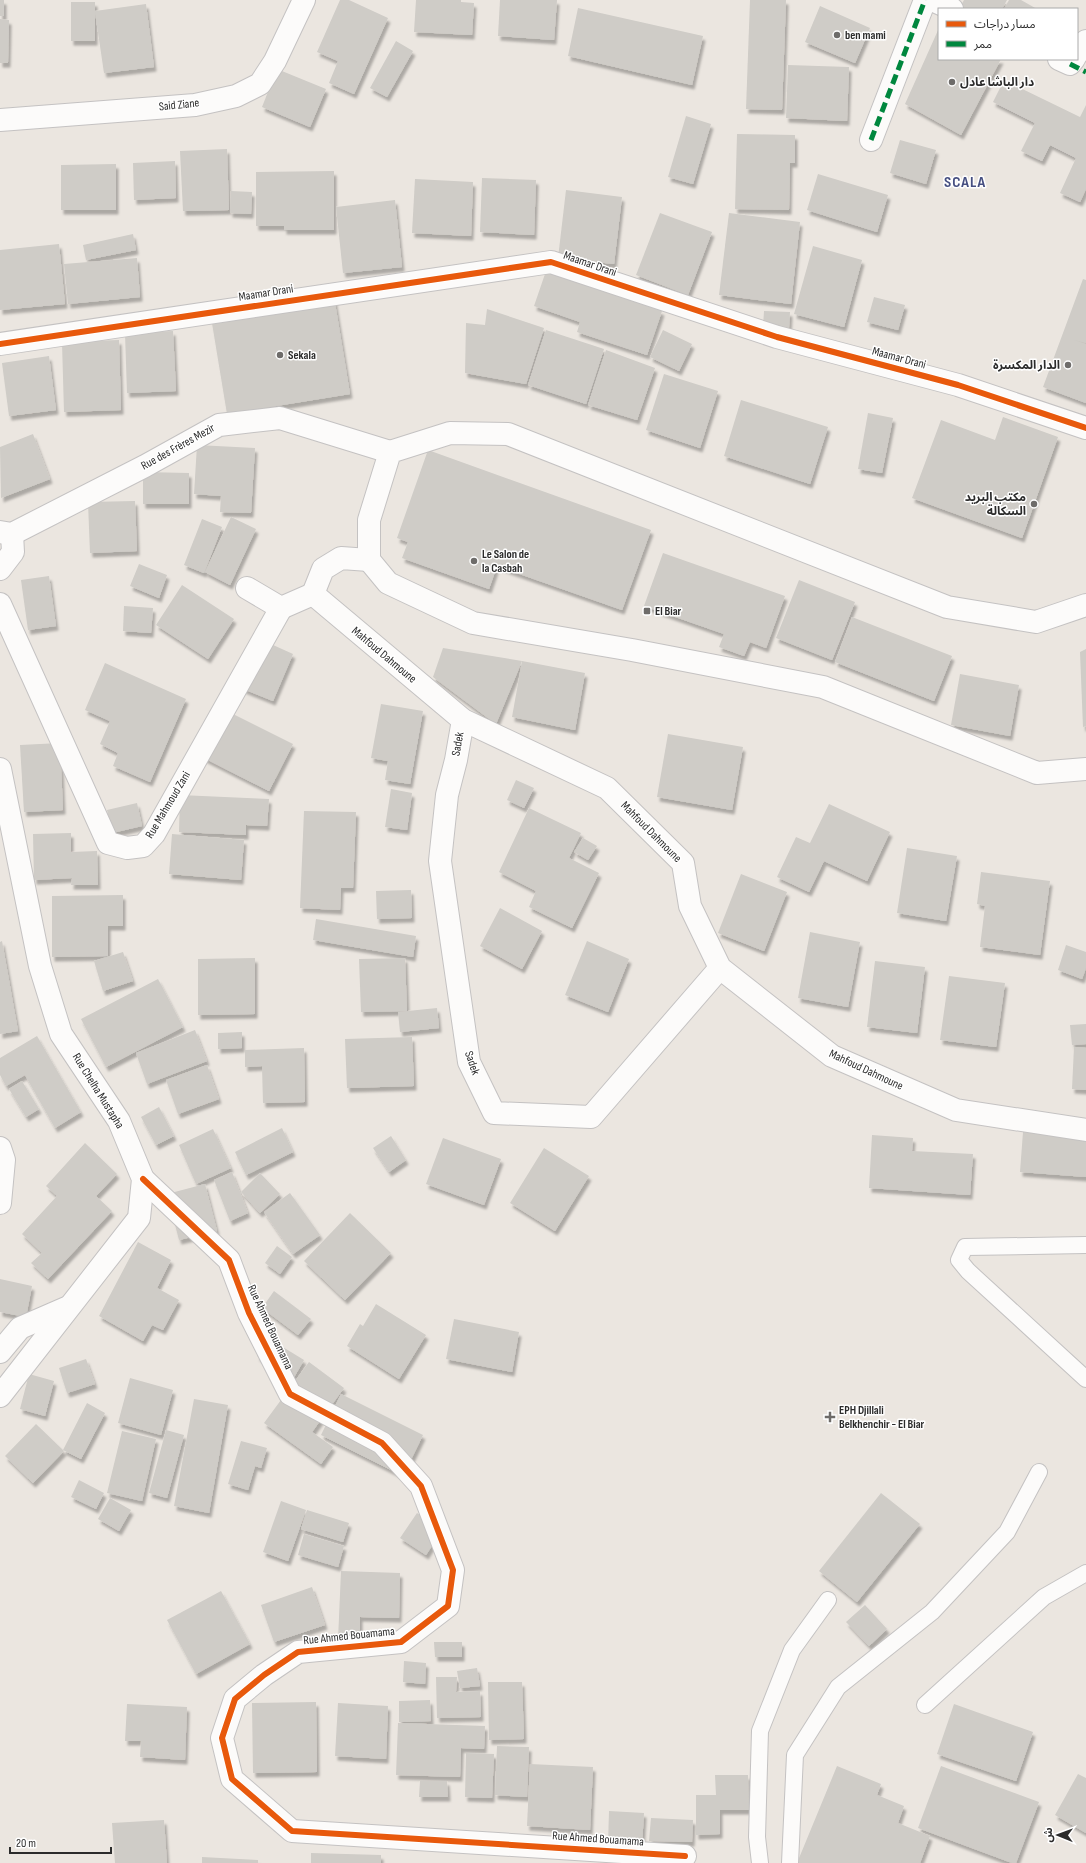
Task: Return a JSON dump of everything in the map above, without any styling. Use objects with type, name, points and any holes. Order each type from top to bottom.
[{"type":"street","name":"Said Ziane","points":[[0,120],[195,105],[236,96],[260,84],[275,61],[304,0]]},
{"type":"street","points":[[871,140],[924,0]]},
{"type":"street","points":[[932,0],[950,8]]},
{"type":"street","points":[[1078,54],[1086,41]]},
{"type":"street","name":"Maamar Drani","points":[[0,344],[551,262],[777,337],[958,385],[1086,428]]},
{"type":"street","name":"Rue des Frères Mezir","points":[[6,533],[145,466],[219,425],[280,418],[390,452]]},
{"type":"street","points":[[1086,605],[1036,622],[947,607],[508,434],[450,433],[390,452],[370,520],[369,560],[388,583],[473,623],[632,650],[823,687],[1037,773],[1086,768]]},
{"type":"street","points":[[0,553],[6,533]]},
{"type":"street","points":[[0,569],[13,552],[6,533]]},
{"type":"street","points":[[247,588],[281,608],[313,594],[323,569],[342,558],[369,560]]},
{"type":"street","name":"Mahfoud Dahmoune","points":[[313,594],[463,720],[607,788],[683,863],[690,906],[720,968],[832,1056],[956,1110],[1086,1130]]},
{"type":"street","name":"Rue Mahmoud Zani","points":[[0,604],[108,843],[127,848],[142,846],[154,834],[281,608]]},
{"type":"street","name":"Sadek","points":[[463,720],[456,760],[447,795],[440,861],[469,1062],[494,1113],[591,1117],[720,968]]},
{"type":"street","name":"Rue Chelha Mustapha","points":[[0,769],[40,966],[61,1034],[119,1121],[143,1179],[139,1218],[0,1396]]},
{"type":"street","points":[[0,1148],[4,1160],[0,1203]]},
{"type":"street","name":"Rue Ahmed Bouamama","points":[[143,1179],[229,1260],[249,1314],[290,1394],[382,1443],[421,1486],[453,1570],[448,1606],[401,1642],[298,1652],[264,1675],[235,1699],[222,1738],[232,1779],[292,1831],[685,1856]]},
{"type":"street","points":[[0,1352],[20,1328],[69,1306]]},
{"type":"lane","points":[[1086,1245],[965,1247],[960,1260],[968,1271],[1086,1379]]},
{"type":"lane","points":[[790,1863],[795,1755],[838,1687],[932,1612],[1007,1532],[1039,1472]]},
{"type":"lane","points":[[925,1705],[1044,1597],[1086,1572]]},
{"type":"lane","points":[[760,1863],[757,1837],[760,1731],[792,1650],[828,1600]]},
{"type":"building","points":[[0,0],[4,0],[4,16],[0,16]]},
{"type":"building","points":[[340,0],[349,0],[388,18],[354,94],[329,83],[338,61],[317,52]]},
{"type":"building","points":[[416,0],[461,0],[461,2],[474,3],[472,35],[414,32]]},
{"type":"building","points":[[500,0],[557,0],[554,40],[498,36]]},
{"type":"building","points":[[750,0],[786,0],[782,110],[746,109]]},
{"type":"building","points":[[964,0],[1007,0],[1003,8],[960,8]]},
{"type":"building","points":[[1009,0],[1021,0],[1035,8],[1005,8]]},
{"type":"building","points":[[71,2],[95,2],[95,11],[146,4],[154,67],[104,73],[95,12],[95,41],[71,41]]},
{"type":"building","name":"ben mami","points":[[820,6],[870,28],[855,63],[805,42]]},
{"type":"building","points":[[578,8],[703,36],[692,85],[568,56]]},
{"type":"building","points":[[0,19],[9,20],[8,63],[0,63]]},
{"type":"building","name":"دار الباشا عادل","points":[[938,30],[938,60],[1000,60],[961,135],[905,104]]},
{"type":"building","points":[[396,41],[413,51],[387,97],[370,88]]},
{"type":"building","points":[[788,65],[849,67],[847,121],[786,118]]},
{"type":"building","points":[[277,69],[326,89],[310,127],[262,107]]},
{"type":"building","points":[[1004,80],[1080,117],[1086,105],[1086,189],[1080,202],[1060,193],[1076,158],[1050,145],[1042,161],[1021,151],[1035,123],[993,102]]},
{"type":"building","points":[[686,116],[711,124],[693,184],[668,177]]},
{"type":"building","points":[[737,134],[795,135],[795,163],[790,163],[789,210],[735,209]]},
{"type":"building","points":[[900,140],[936,150],[926,184],[890,173]]},
{"type":"building","points":[[227,149],[229,210],[183,211],[180,151]]},
{"type":"building","points":[[175,161],[176,198],[134,200],[133,163]]},
{"type":"building","points":[[116,164],[116,210],[61,210],[61,165]]},
{"type":"building","points":[[334,171],[334,230],[284,230],[284,226],[256,226],[256,172]]},
{"type":"building","points":[[818,174],[888,195],[877,232],[807,210]]},
{"type":"building","points":[[482,178],[536,180],[534,235],[480,232]]},
{"type":"building","points":[[415,179],[473,182],[471,236],[412,233]]},
{"type":"building","points":[[566,190],[622,197],[614,264],[558,258]]},
{"type":"building","points":[[231,191],[252,192],[251,214],[230,213]]},
{"type":"building","points":[[395,200],[402,267],[343,273],[336,207]]},
{"type":"building","points":[[660,213],[712,232],[688,295],[636,275]]},
{"type":"building","points":[[729,213],[800,222],[791,304],[719,295]]},
{"type":"building","points":[[133,234],[136,250],[86,260],[83,245]]},
{"type":"building","points":[[59,244],[65,304],[0,310],[0,250]]},
{"type":"building","points":[[813,246],[862,260],[844,327],[794,314]]},
{"type":"building","points":[[137,258],[140,297],[68,304],[64,264]]},
{"type":"building","points":[[546,271],[662,311],[647,355],[577,332],[580,322],[534,306]]},
{"type":"building","name":"الدار المكسرة","points":[[1083,279],[1086,280],[1086,343],[1074,340],[1086,344],[1086,403],[1043,387]]},
{"type":"building","name":"Sekala","points":[[334,297],[350,394],[227,414],[211,317]]},
{"type":"building","points":[[874,297],[905,305],[898,330],[867,322]]},
{"type":"building","points":[[487,309],[544,328],[526,384],[465,373],[466,323],[485,325]]},
{"type":"building","points":[[764,311],[790,312],[789,328],[763,326]]},
{"type":"building","points":[[546,330],[604,349],[586,404],[528,385]]},
{"type":"building","points":[[663,330],[692,344],[679,371],[650,357]]},
{"type":"building","points":[[173,331],[176,391],[127,393],[125,333]]},
{"type":"building","points":[[119,340],[121,410],[64,412],[62,342]]},
{"type":"building","points":[[606,350],[655,368],[637,420],[588,405]]},
{"type":"building","points":[[49,356],[56,410],[9,416],[2,363]]},
{"type":"building","points":[[664,374],[718,391],[700,448],[646,430]]},
{"type":"building","points":[[741,400],[828,427],[810,484],[724,456]]},
{"type":"building","points":[[868,413],[893,418],[882,473],[858,469]]},
{"type":"building","points":[[1003,417],[1058,437],[1022,538],[912,498],[941,420],[995,440]]},
{"type":"building","points":[[33,434],[50,479],[1,498],[0,447]]},
{"type":"building","points":[[197,445],[255,448],[251,513],[220,512],[221,496],[194,494]]},
{"type":"building","points":[[428,450],[651,530],[622,610],[497,566],[489,589],[402,558],[408,542],[397,538]]},
{"type":"building","points":[[143,472],[189,473],[189,504],[143,504]]},
{"type":"building","points":[[135,501],[137,551],[90,553],[88,502]]},
{"type":"building","points":[[231,517],[256,529],[230,585],[205,572]]},
{"type":"building","points":[[202,519],[222,527],[204,573],[184,565]]},
{"type":"building","points":[[663,553],[785,596],[766,648],[750,642],[744,656],[719,647],[724,634],[644,606]]},
{"type":"building","points":[[139,564],[167,575],[159,598],[130,586]]},
{"type":"building","points":[[49,576],[56,626],[28,630],[21,580]]},
{"type":"building","points":[[799,580],[855,602],[832,660],[776,638]]},
{"type":"building","points":[[182,585],[234,619],[208,659],[156,625]]},
{"type":"building","points":[[124,606],[153,608],[151,633],[123,631]]},
{"type":"building","points":[[852,617],[952,656],[934,701],[835,662]]},
{"type":"building","points":[[262,640],[293,654],[273,701],[241,688]]},
{"type":"building","points":[[443,648],[522,661],[496,724],[433,677]]},
{"type":"building","points":[[1086,649],[1086,726],[1083,727],[1080,652]]},
{"type":"building","points":[[522,661],[585,673],[575,730],[512,717]]},
{"type":"building","points":[[105,663],[186,699],[150,782],[113,766],[118,753],[100,744],[110,721],[85,710]]},
{"type":"building","points":[[960,674],[1019,685],[1010,736],[951,725]]},
{"type":"building","points":[[381,704],[423,711],[410,784],[385,780],[388,761],[371,758]]},
{"type":"building","points":[[225,710],[293,744],[269,791],[202,757]]},
{"type":"building","points":[[668,734],[743,747],[732,810],[657,797]]},
{"type":"building","points":[[60,743],[63,810],[24,812],[20,745]]},
{"type":"building","points":[[516,780],[534,788],[524,808],[507,800]]},
{"type":"building","points":[[391,789],[412,793],[407,830],[385,827]]},
{"type":"building","points":[[180,795],[269,799],[267,826],[246,825],[246,835],[179,832]]},
{"type":"building","points":[[137,803],[142,826],[112,833],[107,810]]},
{"type":"building","points":[[829,804],[890,832],[867,881],[824,861],[809,892],[777,877],[796,837],[810,843]]},
{"type":"building","points":[[529,808],[581,833],[569,858],[599,873],[572,928],[529,907],[536,891],[499,872]]},
{"type":"building","points":[[304,811],[356,812],[353,888],[341,888],[340,910],[300,908]]},
{"type":"building","points":[[71,833],[71,852],[97,851],[98,885],[71,885],[72,878],[34,880],[33,834]]},
{"type":"building","points":[[172,834],[244,840],[241,880],[169,874]]},
{"type":"building","points":[[583,838],[597,846],[588,860],[574,852]]},
{"type":"building","points":[[907,848],[957,856],[946,921],[897,913]]},
{"type":"building","points":[[981,872],[1050,881],[1040,955],[980,947],[985,906],[977,904]]},
{"type":"building","points":[[741,874],[787,892],[764,951],[718,933]]},
{"type":"building","points":[[411,890],[412,918],[377,919],[376,891]]},
{"type":"building","points":[[123,895],[123,926],[108,926],[108,956],[52,957],[52,896]]},
{"type":"building","points":[[500,908],[542,931],[522,969],[480,946]]},
{"type":"building","points":[[316,919],[416,936],[413,957],[313,940]]},
{"type":"building","points":[[810,932],[860,942],[848,1007],[798,998]]},
{"type":"building","points":[[2,941],[18,1031],[0,1034],[0,942]]},
{"type":"building","points":[[587,941],[629,959],[608,1012],[565,995]]},
{"type":"building","points":[[1066,945],[1086,952],[1086,968],[1082,979],[1058,970]]},
{"type":"building","points":[[123,952],[133,981],[103,991],[94,961]]},
{"type":"building","points":[[255,958],[255,1014],[198,1015],[198,959]]},
{"type":"building","points":[[405,958],[407,1011],[361,1012],[359,959]]},
{"type":"building","points":[[875,961],[925,967],[917,1033],[867,1027]]},
{"type":"building","points":[[949,976],[1005,983],[996,1047],[940,1040]]},
{"type":"building","points":[[158,979],[183,1027],[106,1067],[81,1019]]},
{"type":"building","points":[[437,1008],[439,1028],[400,1032],[398,1012]]},
{"type":"building","points":[[1086,1024],[1086,1044],[1072,1045],[1070,1025]]},
{"type":"building","points":[[195,1030],[207,1061],[147,1084],[136,1053]]},
{"type":"building","points":[[242,1032],[242,1048],[218,1049],[218,1033]]},
{"type":"building","points":[[37,1036],[81,1112],[55,1128],[25,1075],[6,1086],[0,1075],[0,1058]]},
{"type":"building","points":[[412,1037],[414,1086],[347,1088],[345,1039]]},
{"type":"building","points":[[1074,1047],[1086,1048],[1086,1090],[1072,1089]]},
{"type":"building","points":[[304,1048],[305,1102],[263,1103],[262,1066],[245,1067],[245,1050]]},
{"type":"building","points":[[207,1065],[219,1099],[178,1114],[166,1080]]},
{"type":"building","points":[[22,1081],[39,1109],[26,1117],[9,1089]]},
{"type":"building","points":[[159,1107],[174,1136],[156,1145],[141,1117]]},
{"type":"building","points":[[282,1128],[293,1152],[246,1175],[235,1152]]},
{"type":"building","points":[[213,1129],[231,1168],[196,1184],[179,1145]]},
{"type":"building","points":[[1023,1132],[1086,1137],[1086,1177],[1020,1172]]},
{"type":"building","points":[[872,1135],[913,1138],[912,1151],[973,1154],[970,1195],[869,1188]]},
{"type":"building","points":[[391,1136],[406,1160],[389,1172],[373,1148]]},
{"type":"building","points":[[443,1138],[501,1159],[484,1205],[426,1184]]},
{"type":"building","points":[[85,1143],[117,1174],[96,1196],[112,1211],[48,1279],[31,1263],[42,1253],[22,1234],[57,1196],[46,1186]]},
{"type":"building","points":[[544,1148],[589,1176],[555,1231],[510,1203]]},
{"type":"building","points":[[232,1172],[248,1213],[230,1221],[214,1180]]},
{"type":"building","points":[[260,1173],[280,1194],[260,1213],[241,1192]]},
{"type":"building","points":[[205,1184],[217,1231],[179,1240],[167,1194]]},
{"type":"building","points":[[290,1193],[320,1235],[293,1254],[264,1212]]},
{"type":"building","points":[[350,1213],[391,1253],[345,1300],[304,1261]]},
{"type":"building","points":[[138,1242],[171,1260],[157,1288],[179,1300],[163,1330],[152,1325],[143,1341],[99,1316]]},
{"type":"building","points":[[277,1246],[292,1257],[280,1274],[265,1263]]},
{"type":"building","points":[[0,1279],[32,1286],[26,1317],[0,1312]]},
{"type":"building","points":[[274,1291],[311,1319],[298,1335],[262,1308]]},
{"type":"building","points":[[376,1304],[426,1335],[399,1379],[347,1346],[360,1324],[363,1326]]},
{"type":"building","points":[[454,1319],[519,1332],[512,1372],[446,1359]]},
{"type":"building","points":[[268,1338],[304,1360],[293,1379],[257,1356]]},
{"type":"building","points":[[86,1359],[95,1384],[67,1393],[59,1368]]},
{"type":"building","points":[[309,1362],[344,1388],[312,1432],[333,1447],[321,1464],[264,1423]]},
{"type":"building","points":[[29,1374],[54,1381],[45,1416],[20,1409]]},
{"type":"building","points":[[130,1378],[173,1390],[161,1435],[118,1423]]},
{"type":"building","points":[[341,1394],[423,1435],[403,1476],[321,1435]]},
{"type":"building","points":[[194,1399],[228,1405],[209,1513],[174,1506]]},
{"type":"building","points":[[87,1403],[105,1413],[81,1459],[63,1450]]},
{"type":"building","points":[[36,1424],[64,1451],[33,1483],[5,1456]]},
{"type":"building","points":[[166,1430],[184,1435],[167,1498],[149,1493]]},
{"type":"building","points":[[122,1431],[156,1439],[142,1501],[107,1493]]},
{"type":"building","points":[[241,1441],[267,1448],[261,1468],[255,1466],[248,1490],[228,1484]]},
{"type":"building","points":[[79,1480],[104,1493],[96,1509],[71,1497]]},
{"type":"building","points":[[881,1493],[920,1524],[857,1602],[819,1571]]},
{"type":"building","points":[[110,1498],[131,1510],[119,1531],[98,1519]]},
{"type":"building","points":[[281,1501],[306,1510],[288,1561],[263,1552]]},
{"type":"building","points":[[307,1510],[349,1523],[343,1542],[301,1529]]},
{"type":"building","points":[[417,1513],[442,1530],[426,1555],[400,1538]]},
{"type":"building","points":[[304,1534],[344,1546],[338,1567],[298,1555]]},
{"type":"building","points":[[341,1571],[400,1573],[399,1618],[360,1617],[360,1641],[338,1640]]},
{"type":"building","points":[[312,1587],[325,1625],[274,1642],[261,1605]]},
{"type":"building","points":[[221,1591],[250,1644],[196,1674],[167,1620]]},
{"type":"building","points":[[865,1605],[887,1629],[869,1646],[846,1622]]},
{"type":"building","points":[[434,1642],[462,1642],[462,1657],[435,1657]]},
{"type":"building","points":[[404,1661],[426,1663],[425,1684],[403,1682]]},
{"type":"building","points":[[477,1668],[480,1686],[460,1688],[457,1671]]},
{"type":"building","points":[[436,1677],[457,1677],[456,1692],[480,1691],[481,1717],[437,1718]]},
{"type":"building","points":[[488,1682],[522,1682],[524,1739],[489,1740]]},
{"type":"building","points":[[430,1700],[431,1721],[399,1722],[399,1701]]},
{"type":"building","points":[[316,1702],[317,1772],[253,1773],[252,1703]]},
{"type":"building","points":[[338,1703],[388,1706],[386,1759],[335,1756]]},
{"type":"building","points":[[127,1704],[187,1707],[185,1760],[140,1757],[141,1741],[125,1741]]},
{"type":"building","points":[[954,1704],[1033,1732],[1016,1781],[937,1754]]},
{"type":"building","points":[[398,1723],[485,1726],[484,1749],[461,1748],[460,1777],[396,1775]]},
{"type":"building","points":[[497,1746],[529,1747],[527,1797],[495,1795]]},
{"type":"building","points":[[466,1753],[494,1754],[492,1798],[465,1797]]},
{"type":"building","points":[[530,1764],[593,1767],[590,1830],[527,1826]]},
{"type":"building","points":[[837,1766],[881,1784],[877,1795],[904,1806],[898,1823],[930,1836],[920,1863],[797,1863]]},
{"type":"building","points":[[941,1766],[1039,1802],[1016,1863],[1012,1863],[918,1828]]},
{"type":"building","points":[[1078,1774],[1086,1778],[1086,1833],[1055,1815]]},
{"type":"building","points":[[715,1775],[748,1775],[749,1810],[720,1810],[720,1834],[696,1835],[696,1795],[716,1795]]},
{"type":"building","points":[[420,1781],[447,1781],[448,1797],[419,1797]]},
{"type":"building","points":[[609,1811],[644,1813],[642,1846],[608,1845]]},
{"type":"building","points":[[651,1818],[693,1820],[692,1842],[649,1841]]},
{"type":"building","points":[[164,1820],[167,1863],[115,1863],[112,1823]]},
{"type":"building","points":[[311,1853],[381,1855],[381,1863],[311,1863]]},
{"type":"building","points":[[202,1857],[258,1860],[258,1863],[202,1863]]},
{"type":"marked path","points":[[871,140],[925,0]]},
{"type":"marked path","points":[[1070,64],[1086,72]]},
{"type":"cycle path","points":[[0,344],[551,262],[777,337],[958,385],[1086,428]]},
{"type":"cycle path","points":[[143,1179],[229,1260],[249,1313],[290,1394],[382,1443],[421,1486],[453,1570],[448,1606],[401,1642],[298,1652],[264,1675],[235,1699],[222,1738],[232,1779],[292,1831],[685,1856]]},
{"type":"place","name":"ben mami","points":[[837,35]]},
{"type":"place","name":"دار الباشا عادل","points":[[952,82]]},
{"type":"place","name":"Sekala","points":[[280,355]]},
{"type":"place","name":"الدار المكسرة","points":[[1068,365]]},
{"type":"place","name":"مكتب البريد السكالة","points":[[1034,504]]},
{"type":"place","name":"Le Salon de la Casbah","points":[[474,561]]},
{"type":"place","name":"El Biar","points":[[647,611]]},
{"type":"place","name":"EPH Djillali Belkhenchir - El Biar","points":[[830,1417]]},
{"type":"district","name":"SCALA","points":[[965,182]]}]
